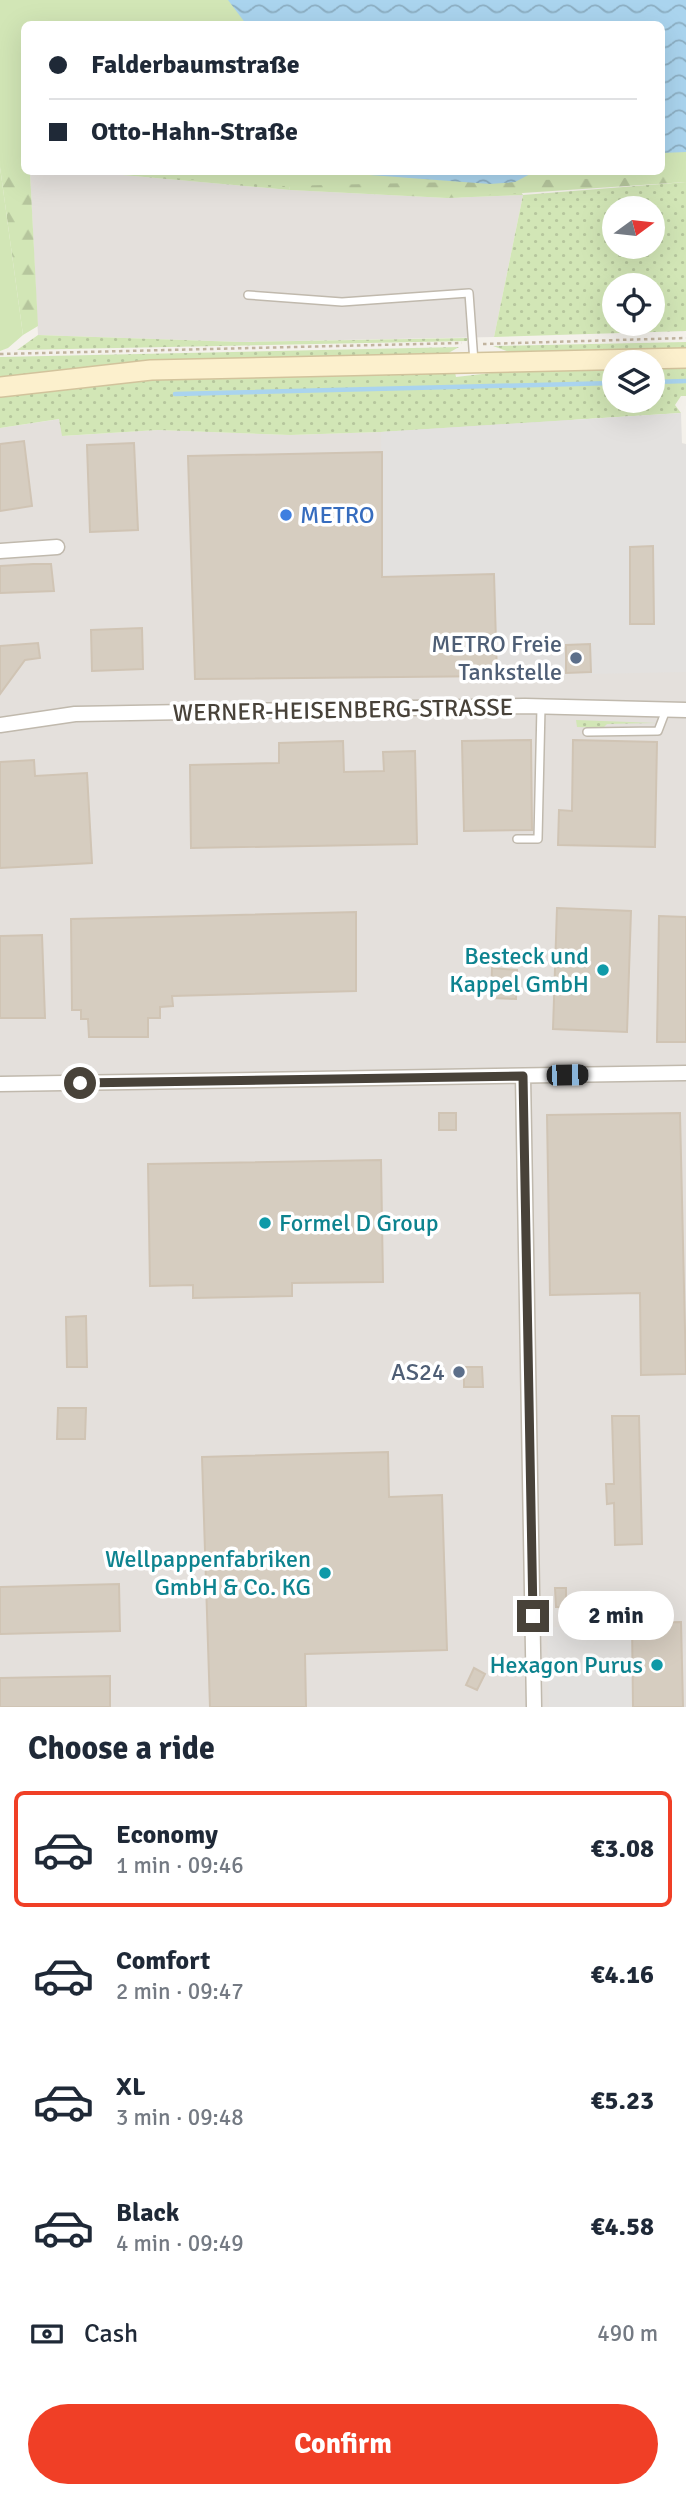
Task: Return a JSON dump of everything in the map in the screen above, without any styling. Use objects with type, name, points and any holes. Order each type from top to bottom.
[{"type":"main road","points":[[0,387],[152,370],[473,354],[686,358]]},
{"type":"street","points":[[0,551],[57,547]]},
{"type":"street","name":"WERNER-HEISENBERG-STRASSE","points":[[0,724],[75,714],[541,706],[685,712]]},
{"type":"street","points":[[0,1084],[686,1073]]},
{"type":"street","points":[[523,1076],[534,1707]]},
{"type":"lane","points":[[248,295],[342,302],[469,293],[473,354]]},
{"type":"lane","points":[[517,839],[538,839],[541,706]]},
{"type":"lane","points":[[587,732],[658,731],[666,710]]},
{"type":"path","points":[[0,354],[473,354],[686,338]]},
{"type":"shaded area","points":[[30,175],[122,175],[290,190],[447,198],[523,195],[494,337],[241,342],[38,335]]},
{"type":"shaded area","points":[[681,413],[682,444],[686,444],[686,672],[497,676],[494,574],[382,577],[381,432]]},
{"type":"shaded area","points":[[565,418],[686,444],[686,1707],[0,1707],[0,428],[60,419],[63,436],[158,430],[290,435],[381,432]]},
{"type":"shaded area","points":[[632,1626],[633,1707],[549,1707],[547,1627]]},
{"type":"green space","points":[[0,0],[21,21],[21,175],[30,175],[38,326],[23,335],[0,167]]},
{"type":"green space","points":[[0,0],[686,0],[686,173],[665,175],[665,21],[21,21],[21,166],[0,165]]},
{"type":"green space","points":[[686,152],[686,182],[447,198],[290,190],[286,175],[447,182],[508,175],[665,175],[665,170]]},
{"type":"green space","points":[[0,167],[23,335],[8,348],[0,351]]},
{"type":"green space","points":[[122,175],[286,175],[290,190]]},
{"type":"green space","points":[[131,175],[662,175],[626,178],[283,186]]},
{"type":"green space","points":[[515,182],[523,195],[447,198],[490,184]]},
{"type":"green space","points":[[686,182],[686,331],[665,332],[665,273],[602,273],[602,334],[494,337],[523,195]]},
{"type":"green space","points":[[38,335],[241,342],[468,338],[467,341],[17,350]]},
{"type":"green space","points":[[686,342],[686,349],[512,353],[493,346]]},
{"type":"green space","points":[[459,347],[445,355],[0,380],[0,357]]},
{"type":"green space","points":[[686,367],[686,396],[681,396],[675,405],[681,413],[381,432],[290,435],[158,430],[62,436],[59,419],[0,428],[0,395],[154,379],[455,372],[456,377],[491,373],[602,369],[602,413],[665,413],[665,368]]},
{"type":"green space","points":[[576,720],[657,723],[607,724],[603,728],[577,727]]},
{"type":"water","points":[[228,0],[686,0],[686,152],[665,153],[665,21],[244,21]]},
{"type":"water","points":[[370,175],[528,175],[515,182],[490,184]]},
{"type":"building","points":[[24,441],[32,506],[0,511],[0,444]]},
{"type":"building","points":[[134,443],[138,530],[90,532],[87,445]]},
{"type":"building","name":"METRO","points":[[382,452],[382,577],[494,574],[497,676],[195,679],[188,456]]},
{"type":"building","points":[[653,546],[654,624],[630,624],[630,547]]},
{"type":"building","points":[[51,564],[54,591],[0,593],[0,566]]},
{"type":"building","points":[[142,628],[143,669],[92,671],[91,630]]},
{"type":"building","points":[[38,643],[40,658],[25,660],[0,694],[0,646]]},
{"type":"building","points":[[590,644],[591,672],[566,673],[566,645]]},
{"type":"building","points":[[531,740],[532,830],[464,831],[462,741]]},
{"type":"building","points":[[573,740],[657,742],[655,847],[558,845],[559,810],[572,811]]},
{"type":"building","points":[[343,741],[344,772],[384,771],[383,752],[415,751],[417,844],[191,848],[190,765],[279,763],[279,743]]},
{"type":"building","points":[[34,760],[35,776],[87,773],[92,863],[0,868],[0,762]]},
{"type":"building","name":"Besteck und Kappel GmbH","points":[[557,908],[631,911],[627,1032],[553,1029]]},
{"type":"building","points":[[356,912],[356,991],[172,996],[173,1006],[160,1007],[160,1018],[148,1018],[148,1037],[89,1037],[88,1019],[81,1019],[81,1010],[72,1010],[71,919]]},
{"type":"building","points":[[659,916],[686,917],[686,1042],[657,1042]]},
{"type":"building","points":[[42,935],[45,1018],[0,1018],[0,936]]},
{"type":"building","points":[[492,968],[517,970],[516,999],[491,998]]},
{"type":"building","points":[[439,1113],[456,1113],[456,1130],[439,1130]]},
{"type":"building","points":[[680,1113],[686,1374],[641,1375],[640,1293],[550,1295],[547,1115]]},
{"type":"building","name":"Formel D Group","points":[[381,1160],[383,1282],[292,1283],[292,1296],[193,1298],[193,1285],[150,1286],[148,1164]]},
{"type":"building","points":[[86,1316],[87,1367],[67,1367],[66,1317]]},
{"type":"building","points":[[464,1367],[482,1367],[483,1387],[464,1387]]},
{"type":"building","points":[[58,1408],[86,1408],[85,1439],[57,1439]]},
{"type":"building","points":[[612,1416],[639,1416],[642,1544],[615,1545],[614,1503],[607,1504],[606,1484],[614,1484]]},
{"type":"building","name":"Wellpappenfabriken GmbH & Co. KG","points":[[388,1452],[389,1497],[442,1495],[447,1650],[305,1654],[306,1707],[210,1707],[202,1457]]},
{"type":"building","points":[[119,1584],[120,1631],[0,1634],[0,1587]]},
{"type":"building","points":[[555,1588],[566,1588],[566,1607],[556,1607]]},
{"type":"building","name":"Hexagon Purus","points":[[681,1622],[683,1707],[633,1707],[632,1623]]},
{"type":"building","points":[[474,1668],[485,1674],[477,1690],[466,1685]]},
{"type":"building","points":[[110,1676],[110,1707],[0,1707],[0,1678]]},
{"type":"waterway","points":[[665,382],[686,381]]},
{"type":"waterway","points":[[175,394],[602,383]]},
{"type":"place","name":"METRO","points":[[286,515]]},
{"type":"place","name":"METRO Freie Tankstelle","points":[[576,658]]},
{"type":"place","name":"Besteck und Kappel GmbH","points":[[603,970]]},
{"type":"place","name":"Formel D Group","points":[[265,1223]]},
{"type":"place","name":"AS24","points":[[459,1372]]},
{"type":"place","name":"Wellpappenfabriken GmbH & Co. KG","points":[[325,1573]]},
{"type":"place","name":"Hexagon Purus","points":[[657,1665]]},
{"type":"route","points":[[80,1083],[523,1076],[533,1616]]}]
